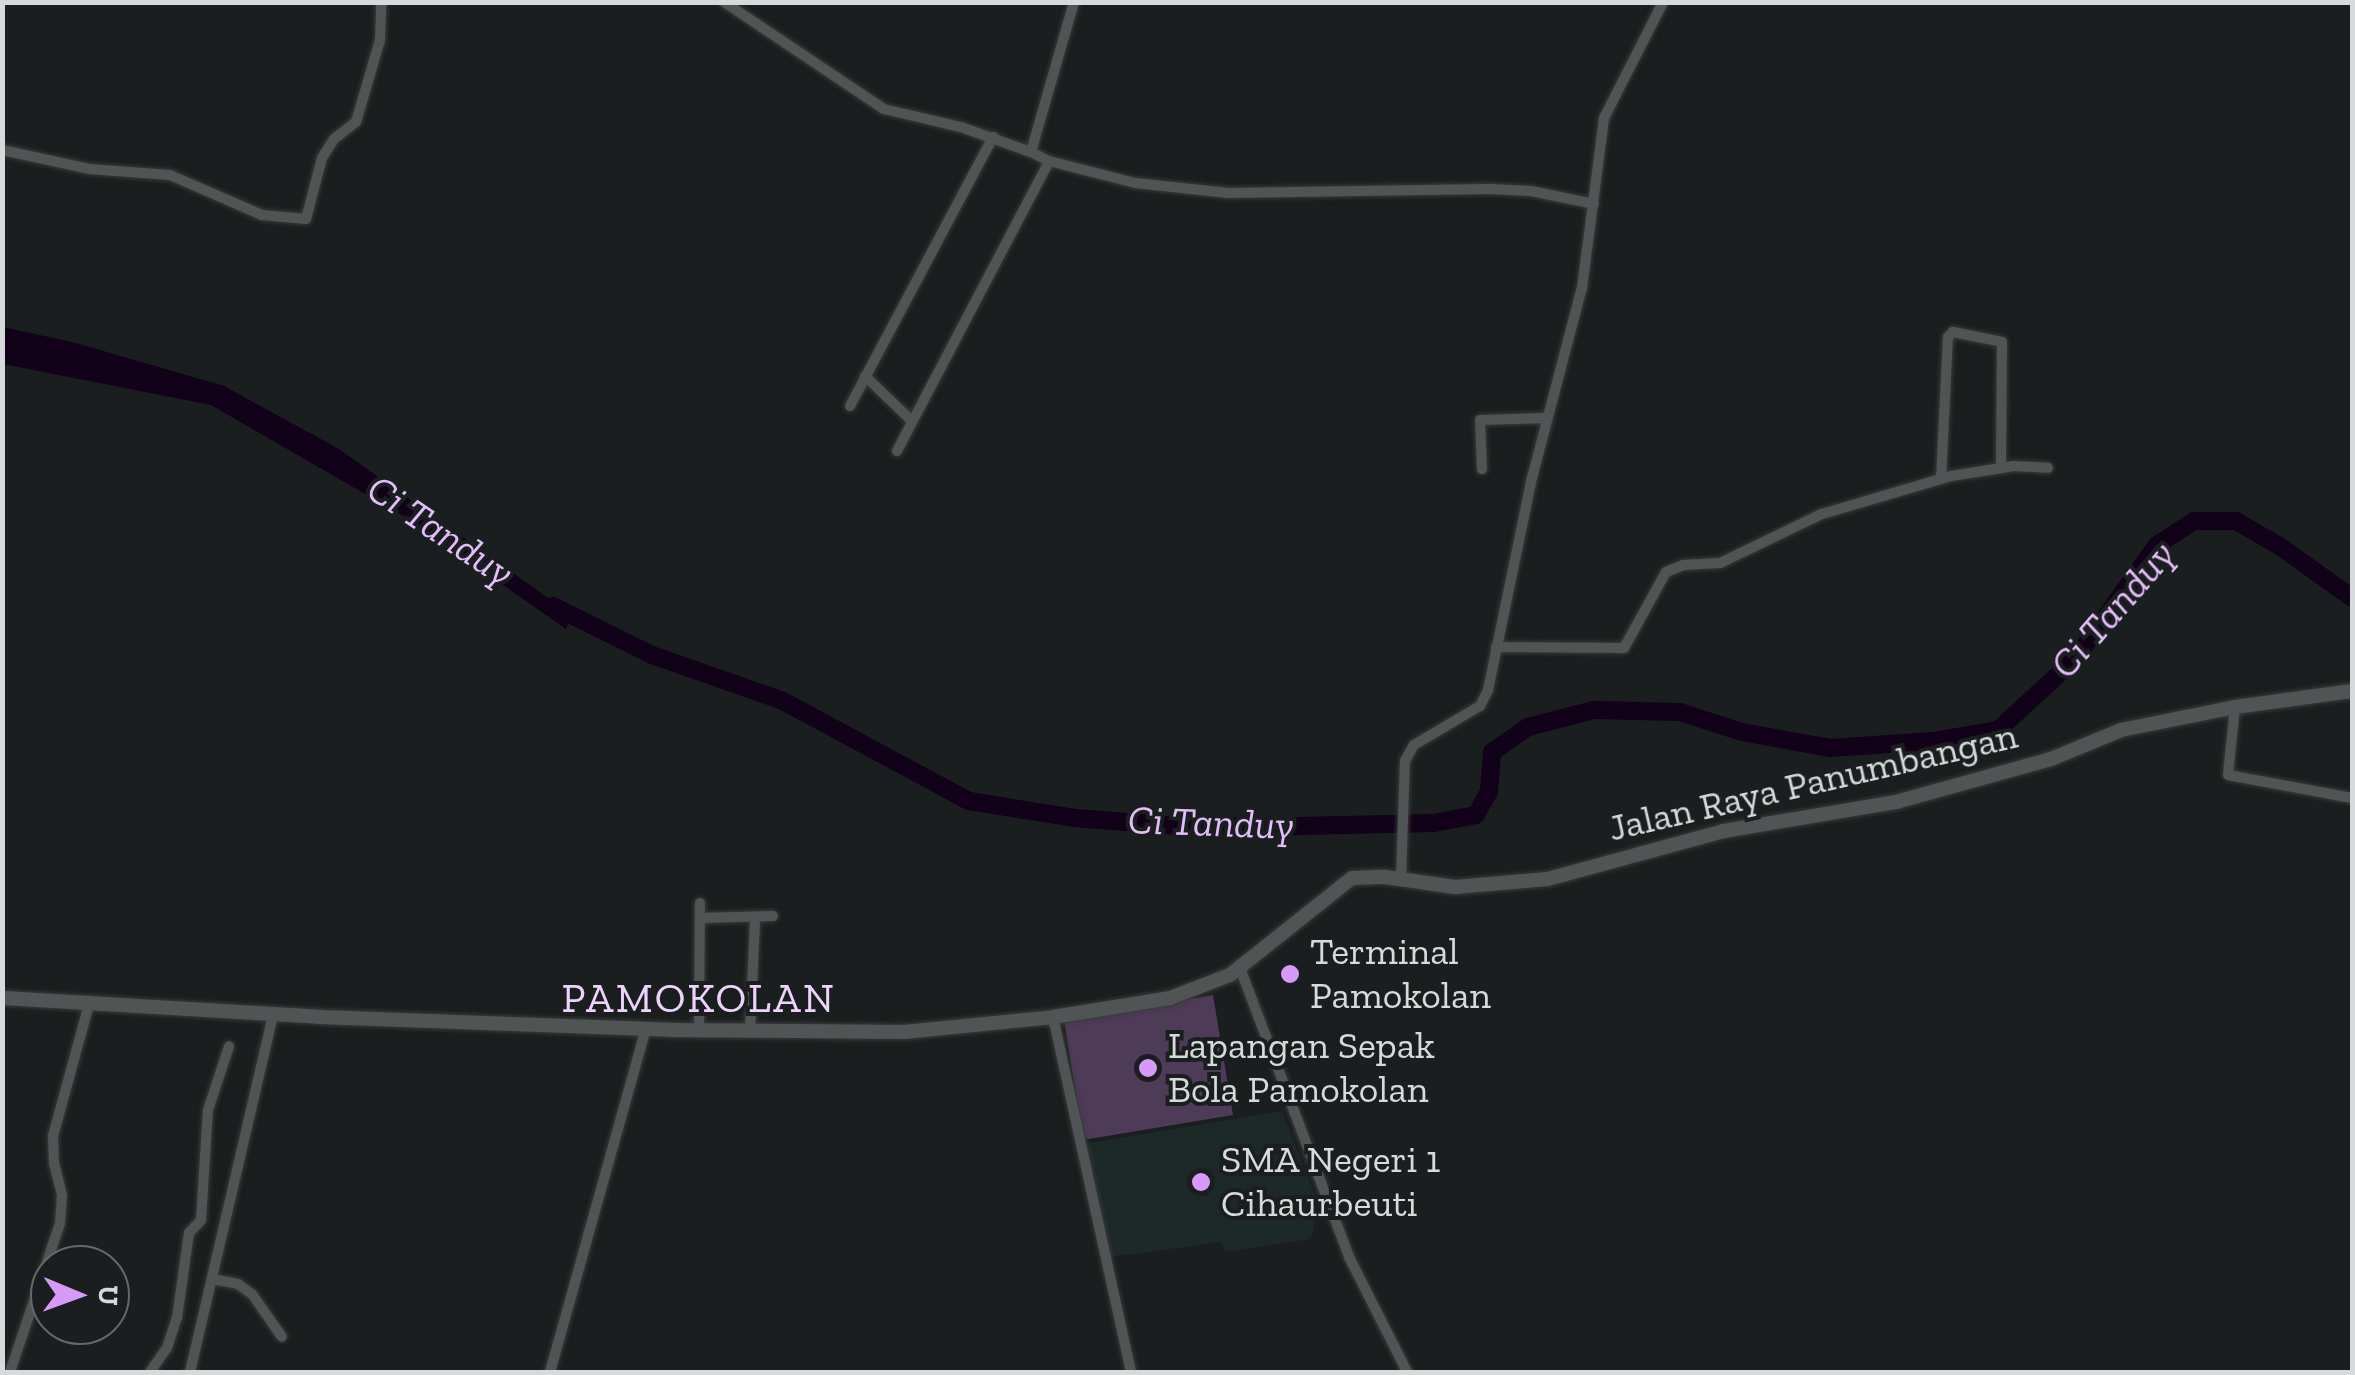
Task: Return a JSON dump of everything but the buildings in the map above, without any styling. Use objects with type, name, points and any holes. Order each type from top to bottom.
[{"type":"main road","name":"Jalan Raya Panumbangan","points":[[2,998],[273,1015],[646,1030],[904,1032],[1053,1017],[1170,998],[1240,968],[1340,883],[1370,876],[1456,887],[1548,879],[1724,831],[1896,802],[2051,759],[2121,730],[2235,706],[2352,691]]},
{"type":"street","points":[[2,150],[88,169],[170,175],[262,215],[306,219],[322,158],[334,140],[356,122],[380,40],[382,2]]},
{"type":"street","points":[[724,2],[884,108],[1135,183],[1242,194],[1490,189],[1531,191],[1594,204]]},
{"type":"street","points":[[1031,152],[1074,2]]},
{"type":"street","points":[[1400,879],[1405,761],[1414,745],[1484,700],[1547,418],[1582,288],[1604,118],[1663,2]]},
{"type":"street","points":[[850,406],[993,138]]},
{"type":"street","points":[[897,452],[1050,160]]},
{"type":"street","points":[[1941,479],[1948,337],[1954,332],[2002,342],[2002,468]]},
{"type":"street","points":[[866,376],[912,422]]},
{"type":"street","points":[[1482,469],[1480,420],[1547,418]]},
{"type":"street","points":[[1496,646],[1624,648],[1666,572],[1683,565],[1720,562],[1822,514],[1941,479],[2002,468],[2048,468]]},
{"type":"street","points":[[2235,706],[2228,775],[2352,798]]},
{"type":"street","points":[[700,904],[700,1030]]},
{"type":"street","points":[[700,918],[755,920],[772,916]]},
{"type":"street","points":[[750,1031],[755,920]]},
{"type":"street","points":[[1240,968],[1264,1021],[1307,1152],[1350,1256],[1407,1372]]},
{"type":"street","points":[[10,1372],[60,1224],[62,1195],[54,1164],[53,1136],[90,1001]]},
{"type":"street","points":[[190,1372],[273,1015]]},
{"type":"street","points":[[1053,1017],[1130,1372]]},
{"type":"street","points":[[550,1372],[646,1030]]},
{"type":"street","points":[[150,1372],[167,1348],[178,1318],[188,1233],[201,1220],[208,1110],[229,1046]]},
{"type":"street","points":[[212,1278],[238,1284],[252,1294],[282,1337]]},
{"type":"shaded area","name":"Lapangan Sepak Bola Pamokolan","points":[[1213,995],[1233,1115],[1083,1140],[1064,1020]]},
{"type":"shaded area","name":"SMA Negeri 1 Cihaurbeuti","points":[[1282,1111],[1319,1206],[1311,1239],[1224,1252],[1221,1242],[1111,1257],[1083,1144]]},
{"type":"water","points":[[3,327],[76,343],[224,386],[339,449],[572,615],[566,629],[410,520],[211,405],[3,364]]},
{"type":"waterway","name":"Ci Tanduy","points":[[553,606],[652,655],[783,701],[969,801],[1075,818],[1179,826],[1298,826],[1434,823],[1476,815],[1489,792],[1492,752],[1528,727],[1594,710],[1680,712],[1742,732],[1830,748],[1933,741],[1998,730],[2076,658],[2157,545],[2194,521],[2236,521],[2281,547],[2352,598]]},
{"type":"place","name":"Terminal Pamokolan","points":[[1290,974]]},
{"type":"place","name":"Lapangan Sepak Bola Pamokolan","points":[[1148,1068]]},
{"type":"place","name":"SMA Negeri 1 Cihaurbeuti","points":[[1201,1182]]},
{"type":"district","name":"PAMOKOLAN","points":[[699,998]]}]
